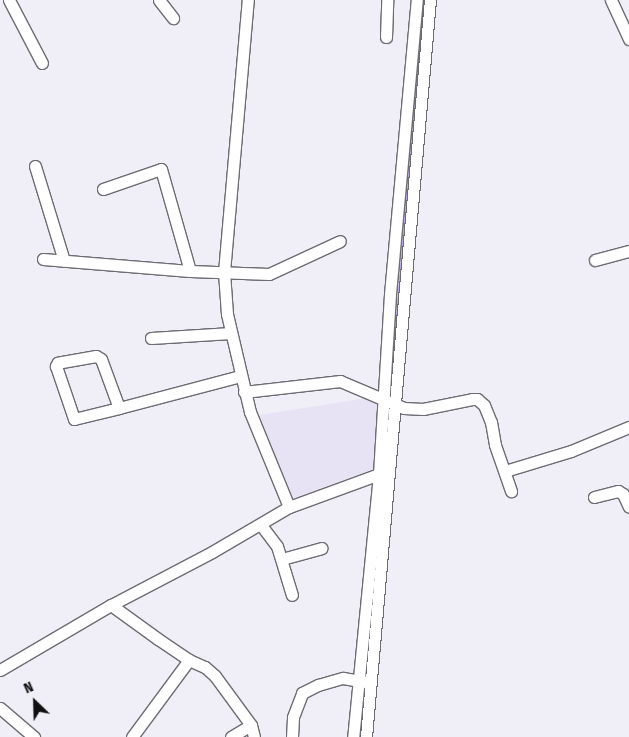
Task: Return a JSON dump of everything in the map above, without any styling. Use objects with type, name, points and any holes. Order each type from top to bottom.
[{"type":"street","points":[[9,0],[42,63]]},
{"type":"street","points":[[159,0],[173,18]]},
{"type":"street","points":[[248,0],[224,272],[227,314],[244,392],[289,507]]},
{"type":"street","points":[[386,37],[387,0]]},
{"type":"street","points":[[353,737],[379,474],[390,294],[417,0]]},
{"type":"street","points":[[366,737],[373,683],[430,0]]},
{"type":"street","points":[[612,0],[629,39]]},
{"type":"street","points":[[35,166],[64,261]]},
{"type":"street","points":[[103,189],[161,169],[190,271]]},
{"type":"street","points":[[43,260],[190,271],[268,274],[340,241]]},
{"type":"street","points":[[595,260],[629,251]]},
{"type":"street","points":[[151,338],[231,333]]},
{"type":"street","points":[[119,408],[101,359],[96,356],[58,363],[56,366],[74,419],[119,408],[240,376]]},
{"type":"street","points":[[244,392],[340,381],[397,406],[423,409],[472,398],[481,401],[491,422],[495,445],[511,491]]},
{"type":"street","points":[[505,471],[571,451],[629,427]]},
{"type":"street","points":[[0,670],[110,604],[261,524],[289,507],[379,474]]},
{"type":"street","points":[[594,497],[618,491],[623,494],[629,507]]},
{"type":"street","points":[[261,524],[277,546],[292,595]]},
{"type":"street","points":[[282,559],[322,548]]},
{"type":"street","points":[[110,604],[190,660],[205,667],[215,676],[251,724],[254,737]]},
{"type":"street","points":[[132,737],[190,660]]},
{"type":"street","points":[[292,737],[293,717],[302,693],[318,685],[343,678],[373,683]]},
{"type":"street","points":[[0,708],[34,737]]},
{"type":"street","points":[[231,737],[251,724]]},
{"type":"shaded area","points":[[367,398],[380,404],[376,468],[288,500],[254,416]]},
{"type":"waterway","points":[[390,398],[423,0]]}]
